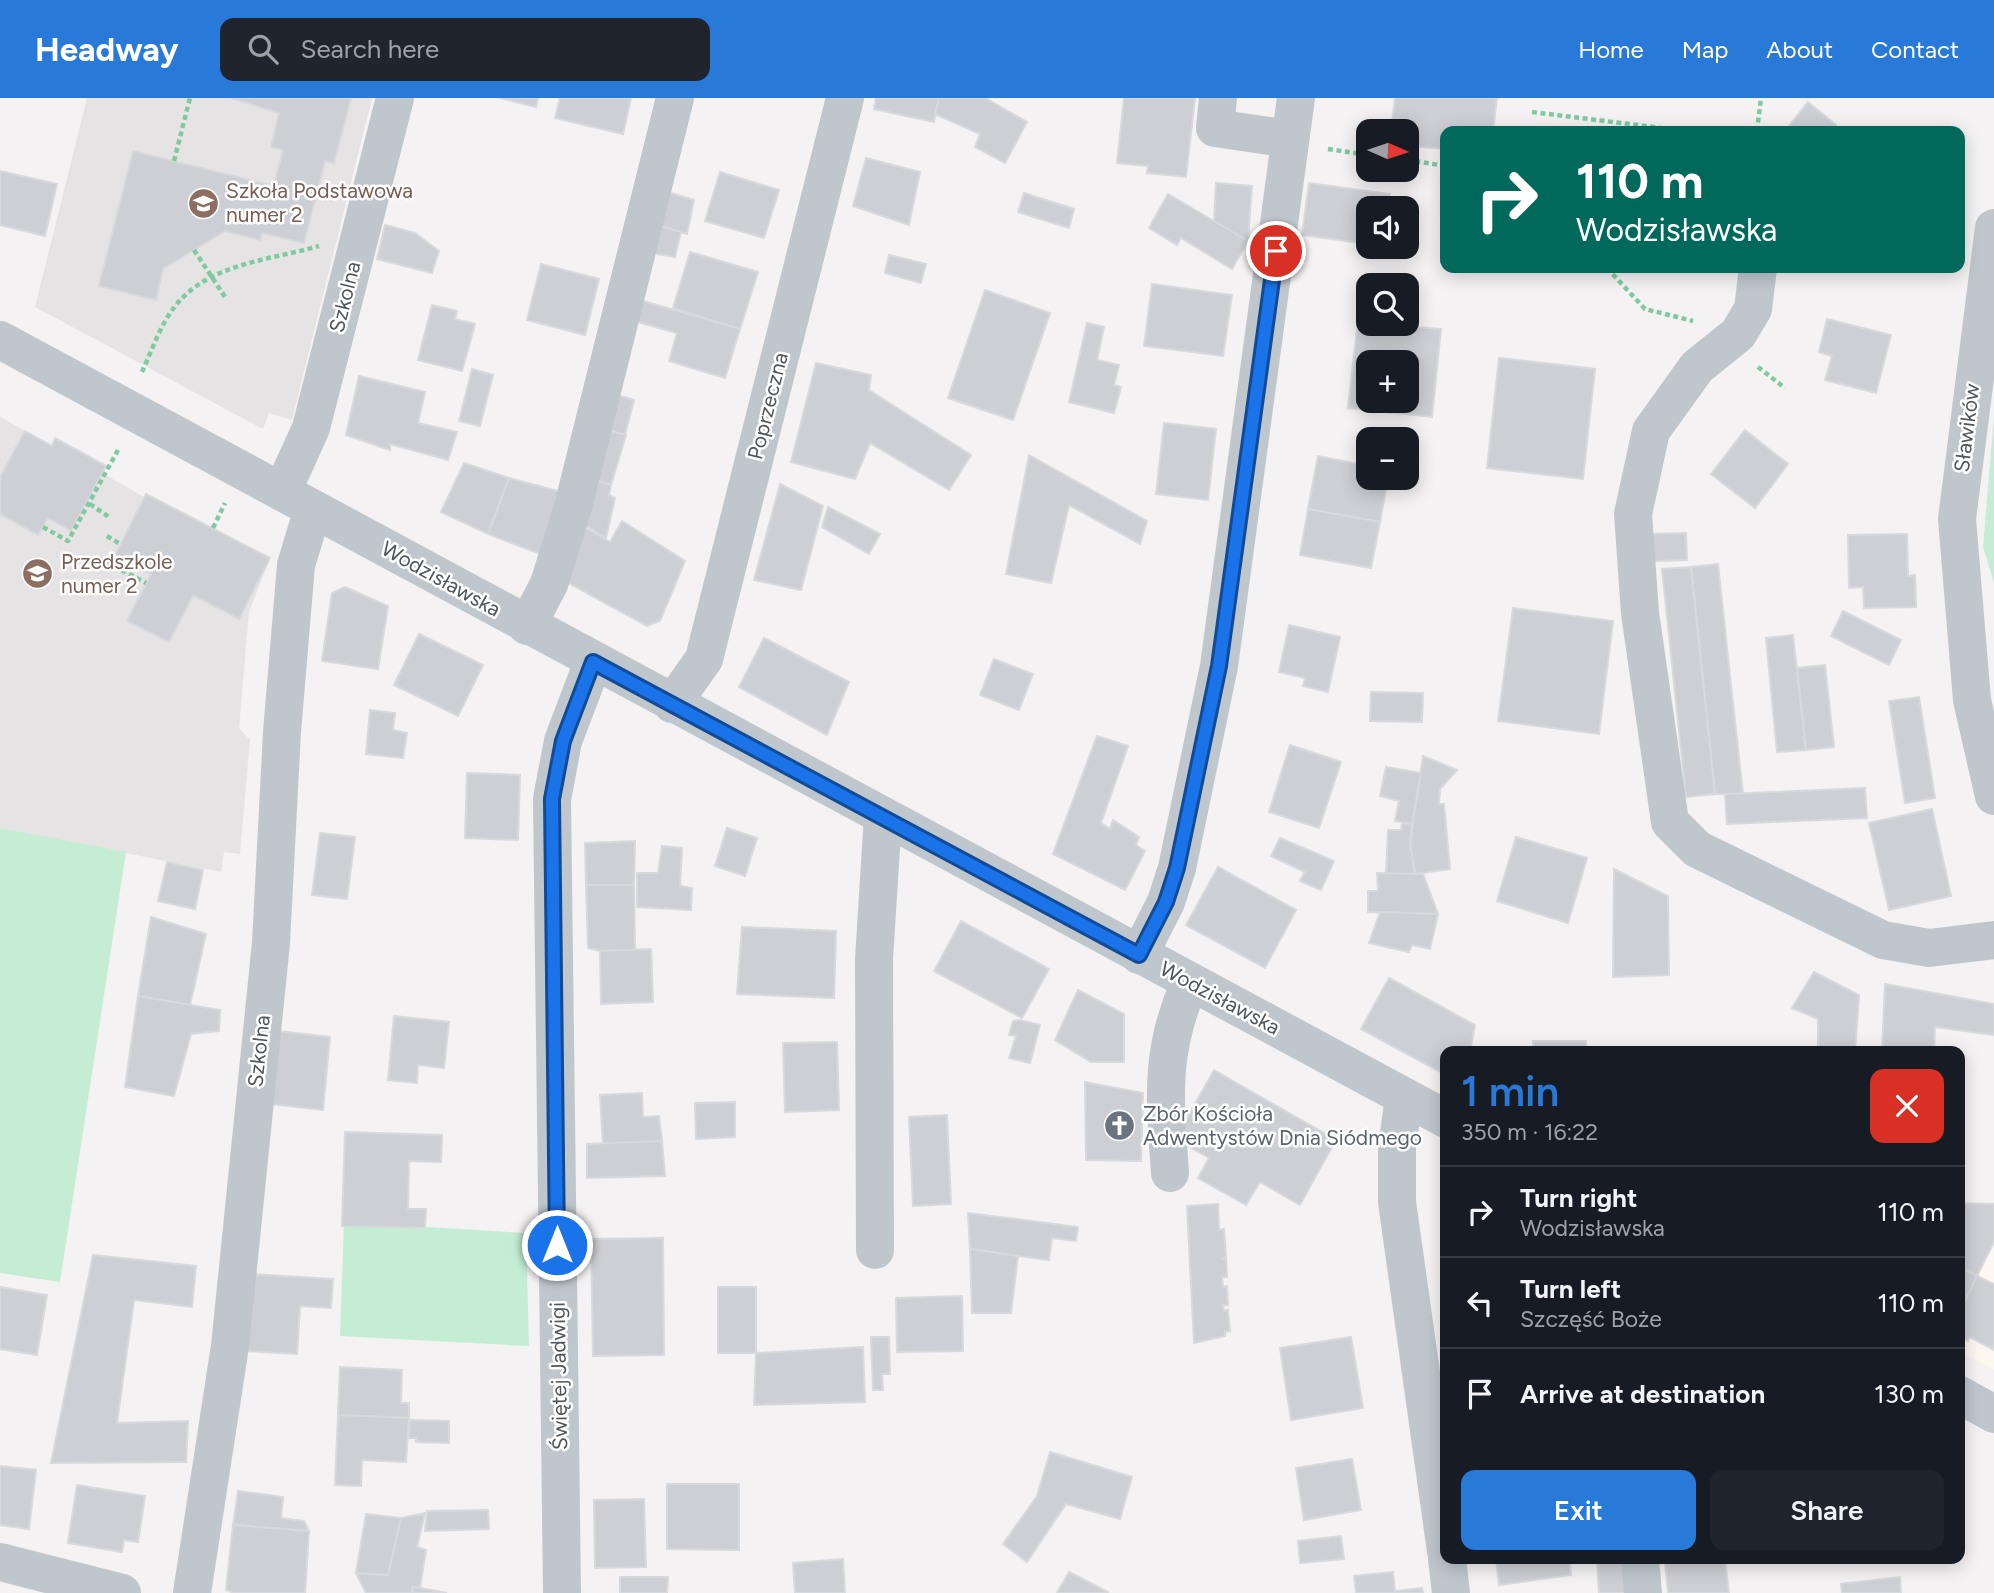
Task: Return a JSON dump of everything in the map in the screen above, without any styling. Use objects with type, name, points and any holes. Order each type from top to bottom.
[{"type":"street","name":"Szkolna","points":[[192,1593],[229,1346],[271,943],[282,732],[296,565],[297,501],[311,428],[395,98]]},
{"type":"street","points":[[527,626],[549,584],[573,507],[675,98]]},
{"type":"street","name":"Poprzeczna","points":[[672,704],[704,659],[845,98]]},
{"type":"street","points":[[1218,98],[1215,128],[1290,139]]},
{"type":"street","points":[[1139,955],[1166,902],[1177,868],[1219,666],[1296,98]]},
{"type":"street","name":"Sławików","points":[[1994,228],[1958,508],[1979,629],[1972,700],[1994,796]]},
{"type":"street","points":[[1757,273],[1753,309],[1738,334],[1697,367],[1650,431],[1633,514],[1640,613],[1670,822],[1697,849],[1882,940],[1929,948],[1994,940]]},
{"type":"street","name":"Wodzisławska","points":[[0,340],[593,662],[1440,1116]]},
{"type":"street","name":"Świętej Jadwigi","points":[[562,1593],[552,799],[563,741],[593,662]]},
{"type":"street","points":[[875,1250],[874,959],[883,816]]},
{"type":"street","points":[[1170,1173],[1164,1088],[1168,1044],[1190,982]]},
{"type":"street","points":[[1404,1097],[1397,1148],[1397,1202],[1440,1508]]},
{"type":"street","points":[[1965,1398],[1994,1414]]},
{"type":"street","points":[[0,1562],[122,1593]]},
{"type":"street","points":[[1448,1564],[1451,1593]]},
{"type":"street","points":[[1640,1564],[1643,1593]]},
{"type":"path","points":[[174,161],[190,98]]},
{"type":"path","points":[[1758,126],[1761,98]]},
{"type":"path","points":[[1532,112],[1645,126]]},
{"type":"path","points":[[1419,162],[1440,165]]},
{"type":"path","points":[[142,372],[178,303],[213,278],[235,267],[326,244]]},
{"type":"path","points":[[194,250],[225,297]]},
{"type":"path","points":[[1612,273],[1645,309],[1738,334]]},
{"type":"path","points":[[43,527],[68,541],[118,450]]},
{"type":"path","points":[[213,528],[227,499]]},
{"type":"path","points":[[90,504],[109,516]]},
{"type":"path","points":[[107,536],[120,544]]},
{"type":"path","points":[[99,558],[146,583]]},
{"type":"shaded area","name":"Szkoła Podstawowa numer 2","points":[[87,98],[372,98],[292,420],[269,413],[263,429],[35,307]]},
{"type":"shaded area","points":[[0,417],[51,445],[55,438],[106,466],[102,473],[144,497],[146,494],[270,558],[249,612],[239,728],[250,740],[240,854],[224,852],[221,872],[0,828]]},
{"type":"shaded area","points":[[1994,1242],[1994,1370],[1965,1355],[1965,1302]]},
{"type":"green space","points":[[1994,416],[1994,583],[1983,547]]},
{"type":"green space","points":[[0,828],[126,852],[60,1282],[0,1273]]},
{"type":"green space","points":[[344,1222],[526,1233],[529,1346],[340,1336]]},
{"type":"building","points":[[231,98],[351,98],[334,163],[325,161],[304,243],[262,233],[260,240],[225,231],[163,269],[156,300],[99,286],[133,151],[274,186],[283,150],[271,147],[279,113]]},
{"type":"building","points":[[500,98],[538,98],[536,107]]},
{"type":"building","points":[[560,98],[631,98],[623,134],[555,118]]},
{"type":"building","points":[[876,98],[939,98],[934,122],[874,109]]},
{"type":"building","points":[[939,98],[985,98],[1027,122],[1005,163],[975,147],[980,134],[935,114]]},
{"type":"building","points":[[1124,98],[1195,98],[1186,177],[1147,173],[1148,166],[1117,163]]},
{"type":"building","points":[[1395,98],[1497,98],[1494,126],[1440,126],[1440,149],[1419,147],[1419,119],[1392,119]]},
{"type":"building","points":[[1808,102],[1836,125],[1835,126],[1789,126]]},
{"type":"building","points":[[866,158],[920,172],[909,225],[853,206]]},
{"type":"building","points":[[0,171],[57,184],[45,236],[0,225]]},
{"type":"building","points":[[720,172],[779,190],[764,238],[705,221]]},
{"type":"building","points":[[1216,183],[1252,186],[1248,241],[1214,222]]},
{"type":"building","points":[[1309,183],[1390,194],[1356,196],[1356,242],[1302,235]]},
{"type":"building","points":[[661,190],[694,200],[687,234],[653,224]]},
{"type":"building","points":[[1024,193],[1074,209],[1069,228],[1018,212]]},
{"type":"building","points":[[1168,194],[1248,241],[1232,269],[1181,238],[1177,245],[1149,228]]},
{"type":"building","points":[[653,224],[681,232],[675,257],[646,252]]},
{"type":"building","points":[[385,225],[415,233],[439,251],[432,273],[377,259]]},
{"type":"building","points":[[690,252],[758,272],[740,329],[673,308]]},
{"type":"building","points":[[889,255],[926,264],[921,283],[885,273]]},
{"type":"building","points":[[541,264],[599,279],[585,335],[527,320]]},
{"type":"building","points":[[1152,284],[1232,295],[1223,356],[1144,346]]},
{"type":"building","points":[[985,290],[1050,313],[1013,420],[948,398]]},
{"type":"building","points":[[633,298],[740,329],[725,378],[669,361],[677,333],[627,319]]},
{"type":"building","points":[[432,305],[457,311],[455,319],[475,324],[462,371],[418,360]]},
{"type":"building","points":[[1827,319],[1891,335],[1876,393],[1825,380],[1832,356],[1819,352]]},
{"type":"building","points":[[1087,323],[1104,327],[1097,360],[1119,365],[1114,385],[1121,387],[1114,413],[1069,402]]},
{"type":"building","points":[[1419,327],[1441,329],[1432,417],[1395,413],[1419,413],[1419,350],[1356,350],[1356,409],[1348,408],[1356,336],[1419,336]]},
{"type":"building","points":[[1499,358],[1595,369],[1583,479],[1487,468]]},
{"type":"building","points":[[816,363],[871,375],[869,390],[971,455],[949,490],[870,443],[855,479],[791,462]]},
{"type":"building","points":[[472,369],[493,375],[480,426],[459,421]]},
{"type":"building","points":[[359,376],[425,392],[418,423],[457,432],[448,460],[390,444],[390,450],[346,435]]},
{"type":"building","points":[[610,393],[634,400],[625,435],[600,428]]},
{"type":"building","points":[[1164,423],[1216,429],[1208,500],[1156,494]]},
{"type":"building","points":[[600,428],[626,435],[611,485],[588,478]]},
{"type":"building","points":[[1745,430],[1788,464],[1755,508],[1711,474]]},
{"type":"building","points":[[25,431],[52,446],[55,438],[106,466],[71,531],[48,518],[38,535],[0,514],[0,477]]},
{"type":"building","points":[[1029,455],[1147,521],[1140,544],[1069,505],[1051,583],[1006,574]]},
{"type":"building","points":[[1318,456],[1356,464],[1356,490],[1386,490],[1380,522],[1308,509]]},
{"type":"building","points":[[464,463],[509,478],[488,534],[441,512]]},
{"type":"building","points":[[509,478],[565,493],[543,555],[488,534]]},
{"type":"building","points":[[588,478],[611,485],[609,495],[615,498],[606,538],[578,521]]},
{"type":"building","points":[[780,484],[823,506],[801,590],[754,580]]},
{"type":"building","points":[[146,494],[270,558],[239,619],[193,595],[169,642],[127,621],[151,574],[115,555]]},
{"type":"building","points":[[828,507],[880,534],[869,554],[822,527]]},
{"type":"building","points":[[1308,509],[1380,522],[1371,568],[1300,555]]},
{"type":"building","points":[[622,521],[685,561],[660,621],[647,626],[561,579],[577,523],[610,542]]},
{"type":"building","points":[[1686,533],[1687,560],[1653,561],[1651,534]]},
{"type":"building","points":[[1907,534],[1908,576],[1915,575],[1916,607],[1864,608],[1863,587],[1849,588],[1848,535]]},
{"type":"building","points":[[1718,564],[1743,794],[1715,794],[1691,567]]},
{"type":"building","points":[[1691,567],[1715,794],[1686,797],[1662,569]]},
{"type":"building","points":[[345,587],[388,606],[378,669],[322,661],[332,593]]},
{"type":"building","points":[[1513,608],[1613,621],[1599,734],[1498,721]]},
{"type":"building","points":[[1843,611],[1901,640],[1889,665],[1831,636]]},
{"type":"building","points":[[1289,625],[1340,637],[1328,692],[1303,686],[1305,678],[1279,672]]},
{"type":"building","points":[[419,634],[483,665],[458,716],[394,685]]},
{"type":"building","points":[[1793,635],[1806,750],[1777,752],[1766,638]]},
{"type":"building","points":[[764,638],[849,682],[827,735],[739,687]]},
{"type":"building","points":[[994,659],[1033,674],[1019,710],[980,695]]},
{"type":"building","points":[[1825,665],[1834,747],[1806,750],[1797,668]]},
{"type":"building","points":[[1371,692],[1423,693],[1422,722],[1370,721]]},
{"type":"building","points":[[1919,697],[1935,798],[1905,803],[1889,701]]},
{"type":"building","points":[[370,710],[395,713],[393,730],[407,733],[403,758],[366,754]]},
{"type":"building","points":[[1097,736],[1128,746],[1101,823],[1110,829],[1113,820],[1139,837],[1136,845],[1145,851],[1125,890],[1053,854]]},
{"type":"building","points":[[1290,745],[1341,762],[1319,828],[1269,812]]},
{"type":"building","points":[[1423,756],[1457,770],[1440,789],[1439,804],[1444,804],[1450,869],[1415,874],[1410,844]]},
{"type":"building","points":[[1386,767],[1421,773],[1412,824],[1395,821],[1399,801],[1380,796]]},
{"type":"building","points":[[467,773],[520,775],[518,840],[465,838]]},
{"type":"building","points":[[1865,788],[1867,818],[1727,824],[1725,794]]},
{"type":"building","points":[[1932,809],[1951,896],[1889,910],[1869,823]]},
{"type":"building","points":[[1402,823],[1412,824],[1410,844],[1415,874],[1386,874],[1388,830],[1401,830]]},
{"type":"building","points":[[727,828],[757,838],[745,876],[715,866]]},
{"type":"building","points":[[320,833],[355,837],[347,899],[312,895]]},
{"type":"building","points":[[1516,837],[1587,858],[1568,923],[1497,901]]},
{"type":"building","points":[[1280,838],[1334,861],[1321,890],[1300,881],[1305,872],[1271,856]]},
{"type":"building","points":[[635,841],[634,885],[586,885],[585,843]]},
{"type":"building","points":[[662,846],[682,848],[680,886],[692,888],[691,910],[637,907],[637,873],[658,873]]},
{"type":"building","points":[[167,862],[203,870],[195,909],[158,901]]},
{"type":"building","points":[[1218,867],[1296,910],[1265,968],[1186,925]]},
{"type":"building","points":[[1614,869],[1668,896],[1669,975],[1613,977]]},
{"type":"building","points":[[1377,873],[1423,874],[1438,914],[1368,912],[1368,891],[1378,891]]},
{"type":"building","points":[[586,885],[634,885],[635,950],[600,951],[588,948]]},
{"type":"building","points":[[1380,912],[1438,914],[1430,949],[1412,945],[1409,952],[1369,943]]},
{"type":"building","points":[[151,917],[206,934],[190,1005],[138,996]]},
{"type":"building","points":[[961,921],[1049,969],[1022,1018],[934,971]]},
{"type":"building","points":[[742,927],[836,931],[834,998],[737,994]]},
{"type":"building","points":[[651,949],[653,1002],[601,1004],[600,951]]},
{"type":"building","points":[[1814,972],[1859,995],[1855,1046],[1818,1046],[1818,1019],[1792,1008]]},
{"type":"building","points":[[1389,978],[1475,1025],[1471,1046],[1440,1046],[1440,1072],[1361,1029]]},
{"type":"building","points":[[1885,984],[1994,1004],[1994,1035],[1935,1027],[1934,1046],[1882,1046]]},
{"type":"building","points":[[1078,990],[1124,1014],[1124,1062],[1091,1062],[1055,1040]]},
{"type":"building","points":[[138,996],[220,1010],[219,1031],[191,1034],[174,1096],[125,1087]]},
{"type":"building","points":[[394,1016],[449,1022],[444,1068],[418,1065],[417,1083],[388,1080]]},
{"type":"building","points":[[1013,1021],[1040,1025],[1030,1063],[1009,1058],[1016,1036],[1009,1035]]},
{"type":"building","points":[[278,1031],[330,1037],[323,1110],[271,1104]]},
{"type":"building","points":[[1533,1041],[1586,1041],[1586,1046],[1533,1046]]},
{"type":"building","points":[[837,1042],[839,1110],[785,1112],[783,1043]]},
{"type":"building","points":[[1214,1070],[1336,1140],[1300,1205],[1260,1182],[1246,1205],[1198,1178],[1209,1158],[1175,1139]]},
{"type":"building","points":[[1085,1082],[1143,1093],[1141,1161],[1086,1160]]},
{"type":"building","points":[[642,1093],[643,1117],[659,1116],[662,1141],[603,1145],[600,1095]]},
{"type":"building","points":[[735,1102],[735,1137],[696,1139],[695,1103]]},
{"type":"building","points":[[947,1115],[951,1204],[913,1206],[909,1117]]},
{"type":"building","points":[[345,1132],[442,1135],[441,1162],[409,1161],[408,1209],[426,1209],[425,1228],[342,1226]]},
{"type":"building","points":[[662,1141],[665,1176],[587,1178],[587,1144]]},
{"type":"building","points":[[1965,1203],[1994,1204],[1994,1242],[1977,1276],[1965,1270]]},
{"type":"building","points":[[1218,1204],[1219,1230],[1224,1229],[1226,1257],[1221,1259],[1226,1258],[1227,1277],[1222,1277],[1223,1287],[1227,1286],[1228,1305],[1223,1305],[1224,1311],[1228,1310],[1230,1331],[1225,1332],[1225,1336],[1194,1343],[1187,1206]]},
{"type":"building","points":[[968,1213],[1078,1227],[1076,1241],[1052,1238],[1049,1260],[970,1249]]},
{"type":"building","points":[[663,1238],[664,1355],[593,1356],[591,1239]]},
{"type":"building","points":[[970,1249],[1018,1256],[1011,1313],[972,1313]]},
{"type":"building","points":[[93,1255],[196,1266],[192,1307],[134,1300],[117,1423],[188,1421],[186,1462],[51,1463]]},
{"type":"building","points":[[1965,1270],[1977,1276],[1965,1301]]},
{"type":"building","points":[[251,1274],[333,1279],[331,1308],[300,1306],[297,1354],[247,1351]]},
{"type":"building","points":[[1977,1276],[1994,1284],[1994,1350],[1970,1337],[1968,1341],[1965,1340],[1965,1301]]},
{"type":"building","points":[[0,1287],[47,1295],[37,1355],[0,1349]]},
{"type":"building","points":[[718,1287],[756,1287],[756,1353],[718,1353]]},
{"type":"building","points":[[962,1296],[963,1351],[897,1352],[896,1298]]},
{"type":"building","points":[[871,1337],[889,1337],[890,1374],[882,1374],[883,1390],[873,1390]]},
{"type":"building","points":[[1351,1337],[1363,1408],[1291,1420],[1280,1348]]},
{"type":"building","points":[[863,1347],[865,1402],[754,1405],[756,1353]]},
{"type":"building","points":[[340,1367],[402,1370],[401,1403],[409,1403],[409,1418],[338,1415]]},
{"type":"building","points":[[338,1415],[409,1418],[406,1462],[362,1460],[361,1486],[335,1485]]},
{"type":"building","points":[[410,1420],[449,1421],[449,1443],[416,1442],[416,1438],[409,1438]]},
{"type":"building","points":[[1050,1452],[1132,1477],[1120,1519],[1066,1504],[1027,1562],[1003,1544],[1037,1496]]},
{"type":"building","points":[[1352,1459],[1361,1510],[1304,1520],[1296,1468]]},
{"type":"building","points":[[0,1466],[36,1470],[29,1529],[0,1525]]},
{"type":"building","points":[[667,1484],[739,1484],[739,1550],[667,1549]]},
{"type":"building","points":[[77,1485],[145,1496],[138,1542],[124,1540],[122,1552],[68,1543]]},
{"type":"building","points":[[238,1491],[283,1497],[281,1518],[304,1521],[309,1531],[233,1525]]},
{"type":"building","points":[[644,1499],[646,1567],[595,1568],[594,1500]]},
{"type":"building","points":[[488,1510],[489,1529],[425,1531],[427,1511]]},
{"type":"building","points":[[425,1513],[417,1547],[426,1550],[420,1588],[413,1587],[412,1593],[366,1593],[356,1573],[388,1575],[401,1518]]},
{"type":"building","points":[[366,1514],[401,1518],[388,1575],[356,1573]]},
{"type":"building","points":[[233,1525],[309,1531],[305,1593],[234,1593],[226,1590]]},
{"type":"building","points":[[1341,1536],[1344,1559],[1300,1563],[1298,1541]]},
{"type":"building","points":[[843,1559],[845,1593],[795,1593],[793,1563]]},
{"type":"building","points":[[1497,1564],[1570,1564],[1571,1575],[1499,1585]]},
{"type":"building","points":[[1597,1564],[1631,1564],[1634,1593],[1599,1593]]},
{"type":"building","points":[[1665,1564],[1726,1564],[1729,1593],[1668,1593]]},
{"type":"building","points":[[1069,1572],[1108,1592],[1057,1593]]},
{"type":"building","points":[[1393,1572],[1395,1591],[1422,1588],[1423,1593],[1356,1593],[1354,1576]]},
{"type":"building","points":[[620,1577],[668,1577],[667,1593],[620,1593]]},
{"type":"building","points":[[1900,1577],[1901,1593],[1842,1593],[1841,1584]]},
{"type":"building","points":[[413,1587],[420,1588],[447,1593],[412,1593]]},
{"type":"place","name":"Szkoła Podstawowa numer 2","points":[[203,203]]},
{"type":"place","name":"Przedszkole numer 2","points":[[38,574]]},
{"type":"place","name":"Zbór Kościoła Adwentystów Dnia Siódmego","points":[[1120,1126]]},
{"type":"route","points":[[557,1245],[552,799],[563,741],[593,662],[1139,955],[1166,902],[1177,868],[1219,666],[1276,251]]}]
